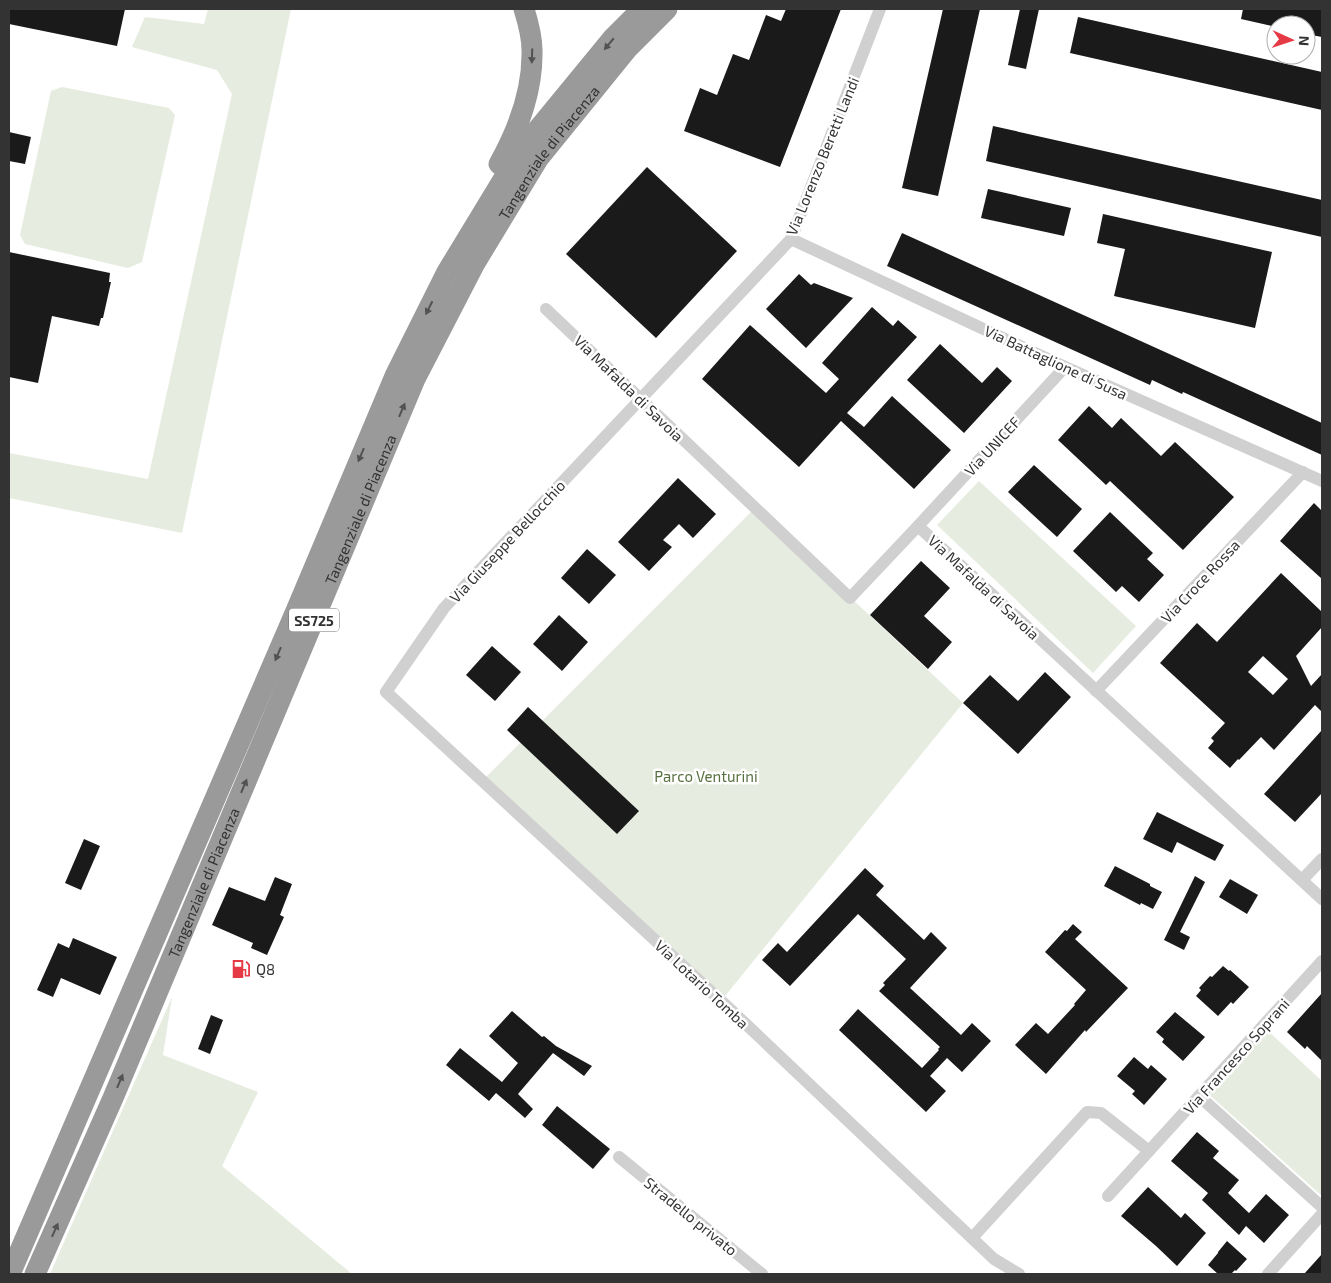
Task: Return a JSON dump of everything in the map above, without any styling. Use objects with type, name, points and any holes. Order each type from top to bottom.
[{"type":"highway","points":[[447,272],[482,193],[510,145],[525,103],[531,75],[532,49],[529,25],[524,9]]},
{"type":"highway","name":"Tangenziale di Piacenza","points":[[10,1272],[93,1084],[395,376],[447,272],[521,150],[613,38],[642,9]]},
{"type":"highway","name":"Tangenziale di Piacenza","points":[[35,1274],[113,1098],[415,379],[475,263],[538,159],[628,48],[667,9]]},
{"type":"street","name":"Via Lorenzo Beretti Landi","points":[[640,399],[791,239],[880,9]]},
{"type":"street","name":"Via Battaglione di Susa","points":[[791,239],[1066,367],[1322,481]]},
{"type":"street","name":"Via Mafalda di Savoia","points":[[546,308],[850,598],[918,526],[1322,900]]},
{"type":"street","name":"Via UNICEF","points":[[918,526],[1066,367]]},
{"type":"street","name":"Via Giuseppe Bellocchio","points":[[386,692],[444,608],[640,399]]},
{"type":"street","name":"Via Croce Rossa","points":[[1096,691],[1303,472]]},
{"type":"street","name":"Via Lotario Tomba","points":[[386,692],[726,1006],[994,1259],[1019,1274]]},
{"type":"street","points":[[1302,880],[1322,859]]},
{"type":"street","name":"Via Francesco Soprani","points":[[1108,1196],[1322,961]]},
{"type":"street","points":[[1199,1096],[1322,1207]]},
{"type":"street","points":[[972,1238],[1087,1112],[1101,1113],[1149,1151]]},
{"type":"street","name":"Stradello privato","points":[[619,1157],[762,1274]]},
{"type":"street","points":[[1268,1274],[1322,1214]]},
{"type":"green space","points":[[208,9],[291,9],[182,533],[9,498],[9,453],[148,479],[232,94],[217,70],[132,47],[145,17],[204,24]]},
{"type":"green space","points":[[62,87],[169,108],[175,115],[142,262],[128,268],[25,244],[20,235],[51,91]]},
{"type":"green space","points":[[979,481],[1136,626],[1093,673],[937,525]]},
{"type":"green space","name":"Parco Venturini","points":[[755,508],[963,703],[721,1001],[482,781]]},
{"type":"green space","points":[[172,997],[163,1055],[258,1092],[222,1166],[352,1274],[50,1274]]},
{"type":"green space","points":[[1267,1030],[1322,1081],[1322,1196],[1204,1090]]},
{"type":"building","points":[[9,9],[125,9],[117,46],[9,24]]},
{"type":"building","points":[[786,9],[841,9],[780,167],[684,131],[700,88],[717,95],[733,54],[749,60],[766,15],[781,21]]},
{"type":"building","points":[[943,9],[980,9],[938,196],[902,188]]},
{"type":"building","points":[[1020,9],[1039,9],[1026,69],[1008,65]]},
{"type":"building","points":[[1243,9],[1322,9],[1322,37],[1316,36],[1316,15],[1266,15],[1266,25],[1241,19]]},
{"type":"building","points":[[1078,17],[1266,59],[1266,65],[1291,65],[1322,72],[1322,110],[1070,53]]},
{"type":"building","points":[[993,126],[1322,200],[1322,237],[986,161]]},
{"type":"building","points":[[9,132],[31,137],[25,164],[9,161]]},
{"type":"building","points":[[647,167],[737,251],[656,338],[566,254]]},
{"type":"building","points":[[988,189],[1071,208],[1064,236],[981,218]]},
{"type":"building","points":[[1103,214],[1272,252],[1255,328],[1114,296],[1125,249],[1097,243]]},
{"type":"building","points":[[902,233],[1322,423],[1322,455],[1183,392],[1182,394],[1152,380],[1150,385],[887,266]]},
{"type":"building","points":[[9,252],[110,273],[109,282],[111,282],[103,318],[101,318],[99,326],[52,316],[38,383],[9,377]]},
{"type":"building","points":[[799,274],[811,285],[814,283],[853,298],[806,348],[766,309]]},
{"type":"building","points":[[872,307],[893,326],[898,320],[917,337],[847,413],[864,427],[892,396],[951,450],[914,489],[841,421],[799,467],[702,379],[750,325],[826,393],[839,379],[822,363]]},
{"type":"building","points":[[940,344],[982,383],[997,367],[1012,381],[964,433],[907,380]]},
{"type":"building","points":[[1089,406],[1112,428],[1121,418],[1161,456],[1175,442],[1234,497],[1183,550],[1110,481],[1106,485],[1058,440]]},
{"type":"building","points":[[1034,465],[1082,509],[1057,537],[1008,492]]},
{"type":"building","points":[[678,478],[716,514],[693,538],[679,524],[663,540],[672,547],[649,571],[618,542]]},
{"type":"building","points":[[1314,503],[1322,511],[1322,579],[1280,541]]},
{"type":"building","points":[[1110,512],[1153,553],[1147,559],[1164,575],[1139,602],[1122,586],[1116,592],[1073,551]]},
{"type":"building","points":[[587,549],[616,575],[589,604],[561,578]]},
{"type":"building","points":[[921,561],[950,588],[924,616],[952,642],[928,669],[870,615]]},
{"type":"building","points":[[1281,573],[1322,612],[1322,627],[1296,656],[1311,686],[1322,674],[1322,712],[1315,705],[1274,750],[1261,737],[1230,768],[1208,748],[1214,741],[1211,738],[1225,723],[1160,663],[1197,623],[1217,642]],"holes":[[[1263,656],[1288,679],[1273,695],[1248,672]]]},
{"type":"building","points":[[559,615],[588,642],[562,671],[533,644]]},
{"type":"building","points":[[492,646],[521,672],[495,701],[466,675]]},
{"type":"building","points":[[1045,672],[1071,697],[1018,754],[963,703],[990,675],[1018,701]]},
{"type":"building","points":[[528,707],[639,811],[617,834],[507,730]]},
{"type":"building","points":[[1322,730],[1322,793],[1295,822],[1264,794]]},
{"type":"building","points":[[1157,812],[1224,845],[1215,861],[1177,842],[1172,853],[1143,839]]},
{"type":"building","points":[[84,839],[100,846],[81,890],[65,883]]},
{"type":"building","points":[[1115,866],[1162,892],[1153,909],[1141,903],[1140,905],[1104,886]]},
{"type":"building","points":[[865,868],[884,886],[876,895],[924,940],[931,932],[947,948],[910,988],[961,1035],[972,1023],[991,1041],[962,1072],[947,1058],[930,1076],[946,1091],[926,1112],[839,1030],[858,1009],[922,1068],[940,1047],[879,991],[885,985],[883,983],[906,959],[858,914],[790,986],[762,960],[778,943],[787,952]]},
{"type":"building","points":[[1195,876],[1205,882],[1180,932],[1190,937],[1184,950],[1164,940]]},
{"type":"building","points":[[275,877],[292,884],[280,915],[284,917],[267,955],[251,948],[253,943],[212,925],[229,887],[265,901]]},
{"type":"building","points":[[1230,879],[1258,895],[1247,914],[1219,897]]},
{"type":"building","points":[[1073,924],[1082,932],[1075,939],[1128,988],[1086,1032],[1085,1030],[1046,1074],[1015,1045],[1036,1023],[1048,1034],[1086,990],[1045,952]]},
{"type":"building","points":[[73,938],[117,957],[100,995],[61,978],[53,997],[37,990],[58,943],[69,948]]},
{"type":"building","points":[[1223,966],[1249,987],[1218,1016],[1196,996],[1201,990],[1199,988]]},
{"type":"building","points":[[1322,993],[1322,1061],[1307,1046],[1305,1049],[1287,1032]]},
{"type":"building","points":[[512,1011],[542,1037],[544,1036],[556,1046],[592,1066],[584,1076],[553,1053],[518,1094],[533,1109],[525,1118],[496,1093],[489,1101],[446,1065],[460,1048],[502,1082],[518,1063],[489,1036]]},
{"type":"building","points":[[1175,1012],[1205,1037],[1183,1061],[1162,1042],[1164,1039],[1156,1032]]},
{"type":"building","points":[[211,1015],[223,1020],[210,1054],[198,1049]]},
{"type":"building","points":[[1134,1057],[1148,1069],[1151,1065],[1167,1079],[1144,1105],[1132,1094],[1135,1091],[1117,1076]]},
{"type":"building","points":[[557,1106],[610,1149],[593,1169],[542,1125]]},
{"type":"building","points":[[1197,1132],[1219,1151],[1213,1158],[1239,1180],[1228,1193],[1249,1213],[1266,1194],[1289,1215],[1264,1243],[1246,1226],[1239,1235],[1202,1200],[1208,1193],[1171,1161]]},
{"type":"building","points":[[1148,1187],[1181,1218],[1185,1213],[1206,1233],[1177,1266],[1121,1216]]},
{"type":"building","points":[[1227,1241],[1247,1259],[1231,1274],[1218,1274],[1208,1265]]},
{"type":"building","points":[[1322,1254],[1322,1274],[1304,1274]]},
{"type":"place","name":"Q8","points":[[241,969]]}]
